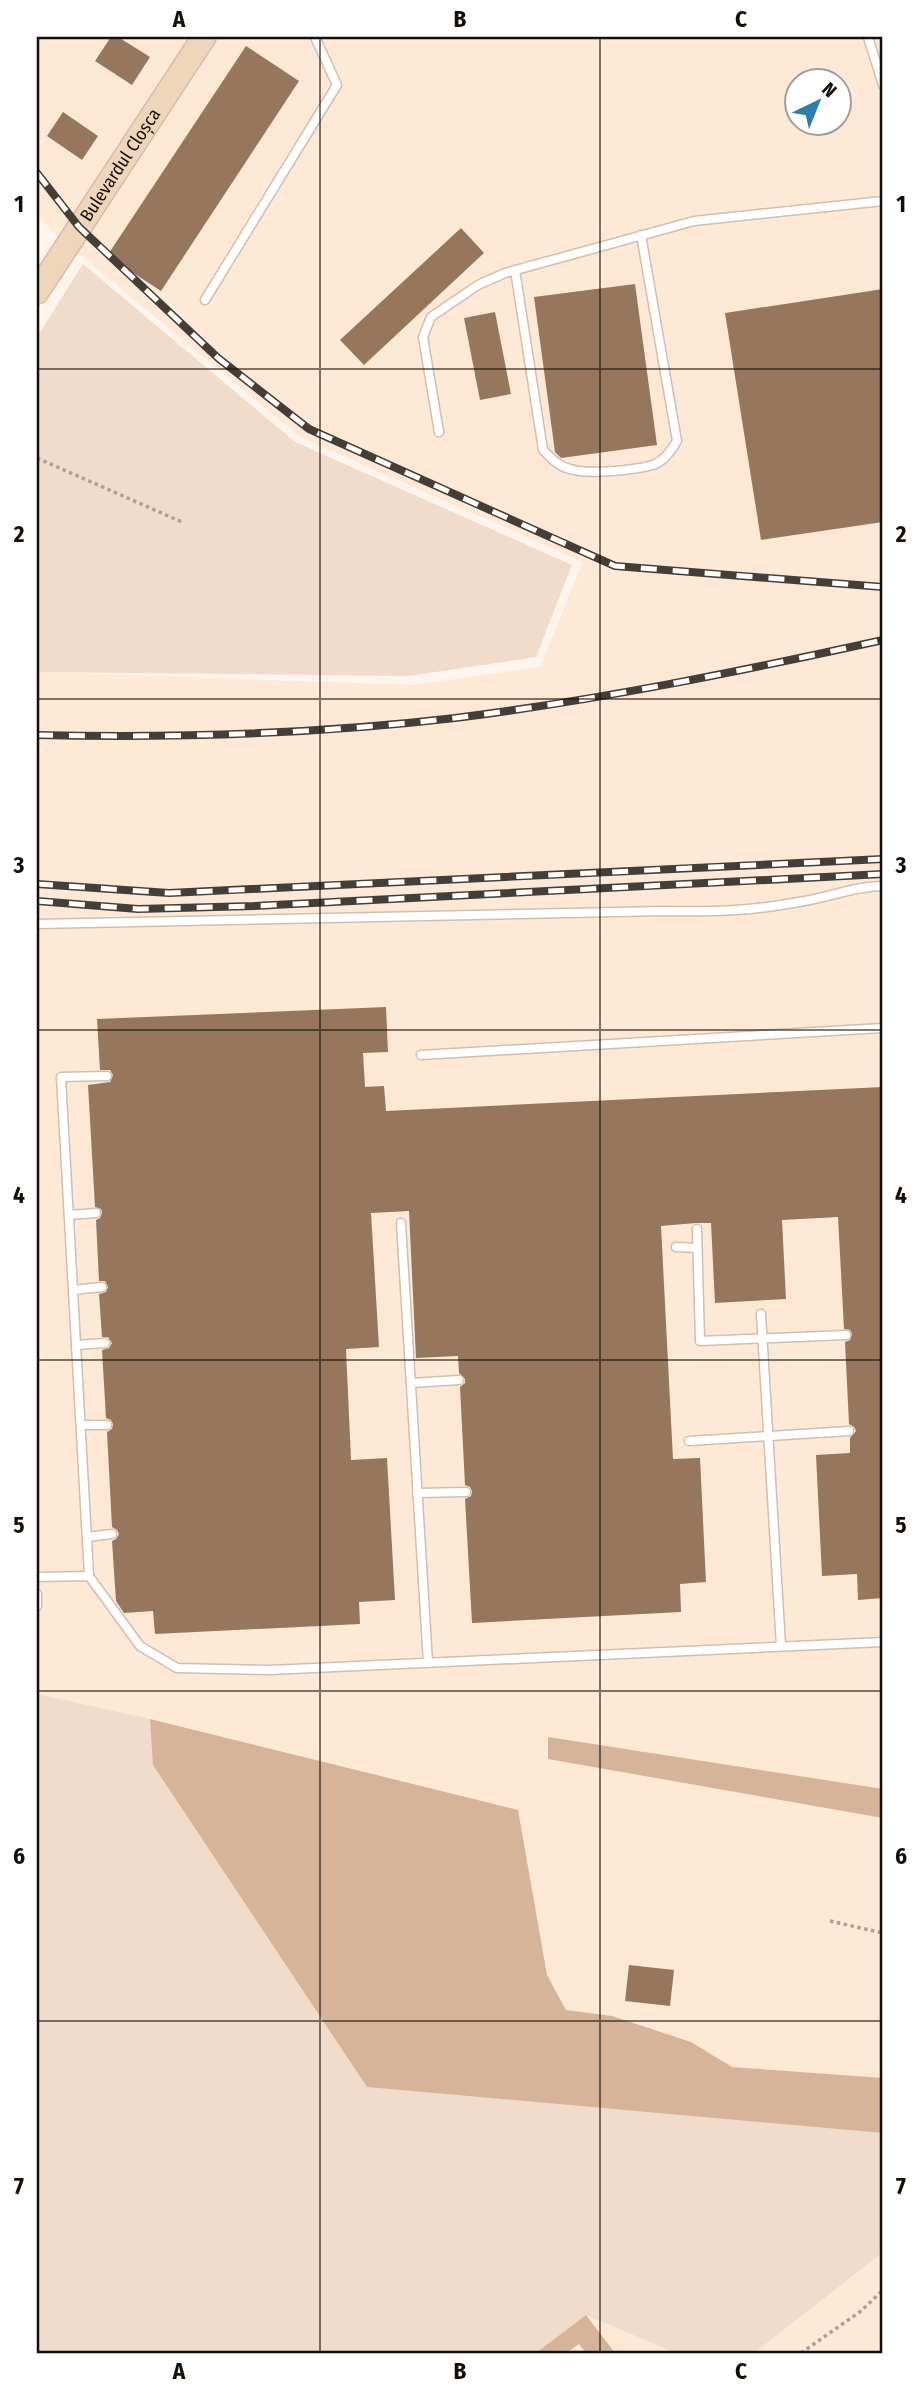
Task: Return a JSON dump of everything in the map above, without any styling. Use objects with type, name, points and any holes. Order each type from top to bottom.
[{"type":"main road","name":"Bulevardul Cloșca","points":[[37,292],[204,37]]},
{"type":"lane","points":[[205,300],[337,85],[315,37]]},
{"type":"lane","points":[[868,37],[883,85]]},
{"type":"lane","points":[[439,432],[423,337],[431,317],[478,285],[514,270],[694,221],[883,201]]},
{"type":"lane","points":[[514,270],[543,450],[556,463],[592,473],[655,464],[669,454],[677,441],[640,235]]},
{"type":"lane","points":[[37,924],[726,912],[802,902],[870,886],[883,886]]},
{"type":"lane","points":[[421,1055],[883,1028]]},
{"type":"lane","points":[[107,1076],[61,1077],[76,1345],[89,1576],[139,1646],[177,1668],[270,1670],[883,1642]]},
{"type":"lane","points":[[69,1215],[96,1213]]},
{"type":"lane","points":[[401,1223],[428,1662]]},
{"type":"lane","points":[[697,1229],[700,1341],[846,1335]]},
{"type":"lane","points":[[676,1247],[697,1248]]},
{"type":"lane","points":[[73,1290],[102,1287]]},
{"type":"lane","points":[[761,1314],[781,1646]]},
{"type":"lane","points":[[76,1345],[105,1343]]},
{"type":"lane","points":[[411,1382],[459,1380]]},
{"type":"lane","points":[[81,1425],[107,1425]]},
{"type":"lane","points":[[689,1441],[849,1432]]},
{"type":"lane","points":[[418,1493],[466,1492]]},
{"type":"lane","points":[[87,1537],[112,1534]]},
{"type":"lane","points":[[37,1577],[89,1576]]},
{"type":"lane","points":[[37,1594],[37,1606]]},
{"type":"path","points":[[37,458],[183,522]]},
{"type":"path","points":[[830,1921],[883,1933]]},
{"type":"path","points":[[801,2353],[862,2311],[883,2290]]},
{"type":"shaded area","points":[[37,37],[883,37],[883,2353],[37,2353],[37,672],[412,685],[540,667],[583,562],[300,437],[54,233],[37,215]]},
{"type":"shaded area","points":[[83,264],[295,442],[572,565],[536,657],[409,676],[37,672],[37,337]]},
{"type":"shaded area","points":[[37,1694],[150,1719],[154,1765],[367,2087],[883,2133],[883,2252],[754,2353],[676,2353],[586,2315],[536,2353],[37,2353]]},
{"type":"shaded area","points":[[150,1719],[518,1810],[547,1975],[566,2010],[612,2016],[691,2042],[732,2067],[883,2078],[883,2133],[367,2087],[153,1765]]},
{"type":"shaded area","points":[[548,1737],[883,1789],[883,1818],[548,1759]]},
{"type":"shaded area","points":[[586,2315],[615,2353],[586,2353],[579,2344],[566,2353],[536,2353]]},
{"type":"building","points":[[111,37],[118,37],[150,57],[132,85],[95,61]]},
{"type":"building","points":[[246,46],[299,81],[161,291],[107,256]]},
{"type":"building","points":[[63,112],[98,136],[82,160],[47,136]]},
{"type":"building","points":[[461,228],[484,253],[364,365],[340,340]]},
{"type":"building","points":[[635,284],[657,445],[561,458],[555,452],[534,297]]},
{"type":"building","points":[[883,289],[883,522],[761,540],[725,313]]},
{"type":"building","points":[[495,312],[511,394],[480,400],[464,318]]},
{"type":"building","points":[[386,1007],[388,1052],[363,1053],[365,1087],[384,1086],[386,1111],[883,1087],[883,1598],[858,1600],[857,1574],[822,1576],[816,1455],[850,1453],[850,1438],[856,1431],[849,1424],[845,1342],[850,1340],[852,1334],[850,1330],[844,1329],[838,1217],[782,1220],[786,1299],[715,1303],[711,1223],[696,1223],[661,1226],[673,1459],[700,1458],[706,1582],[680,1584],[681,1612],[472,1623],[465,1499],[471,1496],[472,1491],[465,1485],[460,1387],[465,1383],[465,1379],[459,1373],[458,1356],[416,1358],[409,1211],[371,1213],[379,1347],[346,1349],[351,1460],[387,1458],[395,1600],[359,1602],[360,1624],[155,1634],[153,1611],[124,1613],[116,1601],[112,1541],[119,1534],[112,1527],[107,1432],[112,1429],[113,1424],[106,1418],[102,1350],[109,1348],[112,1343],[108,1337],[102,1337],[99,1294],[106,1292],[108,1287],[105,1281],[99,1281],[96,1220],[102,1213],[101,1209],[95,1207],[88,1085],[110,1082],[113,1075],[110,1070],[100,1070],[97,1019]]},
{"type":"building","points":[[629,1965],[674,1970],[670,2006],[625,2001]]},
{"type":"railway","points":[[37,173],[79,227],[218,358],[309,429],[615,566],[883,587]]},
{"type":"railway","points":[[37,735],[246,734],[455,718],[670,684],[883,640]]},
{"type":"railway","points":[[37,884],[169,893],[883,859]]},
{"type":"railway","points":[[37,901],[138,909],[254,906],[883,874]]}]
